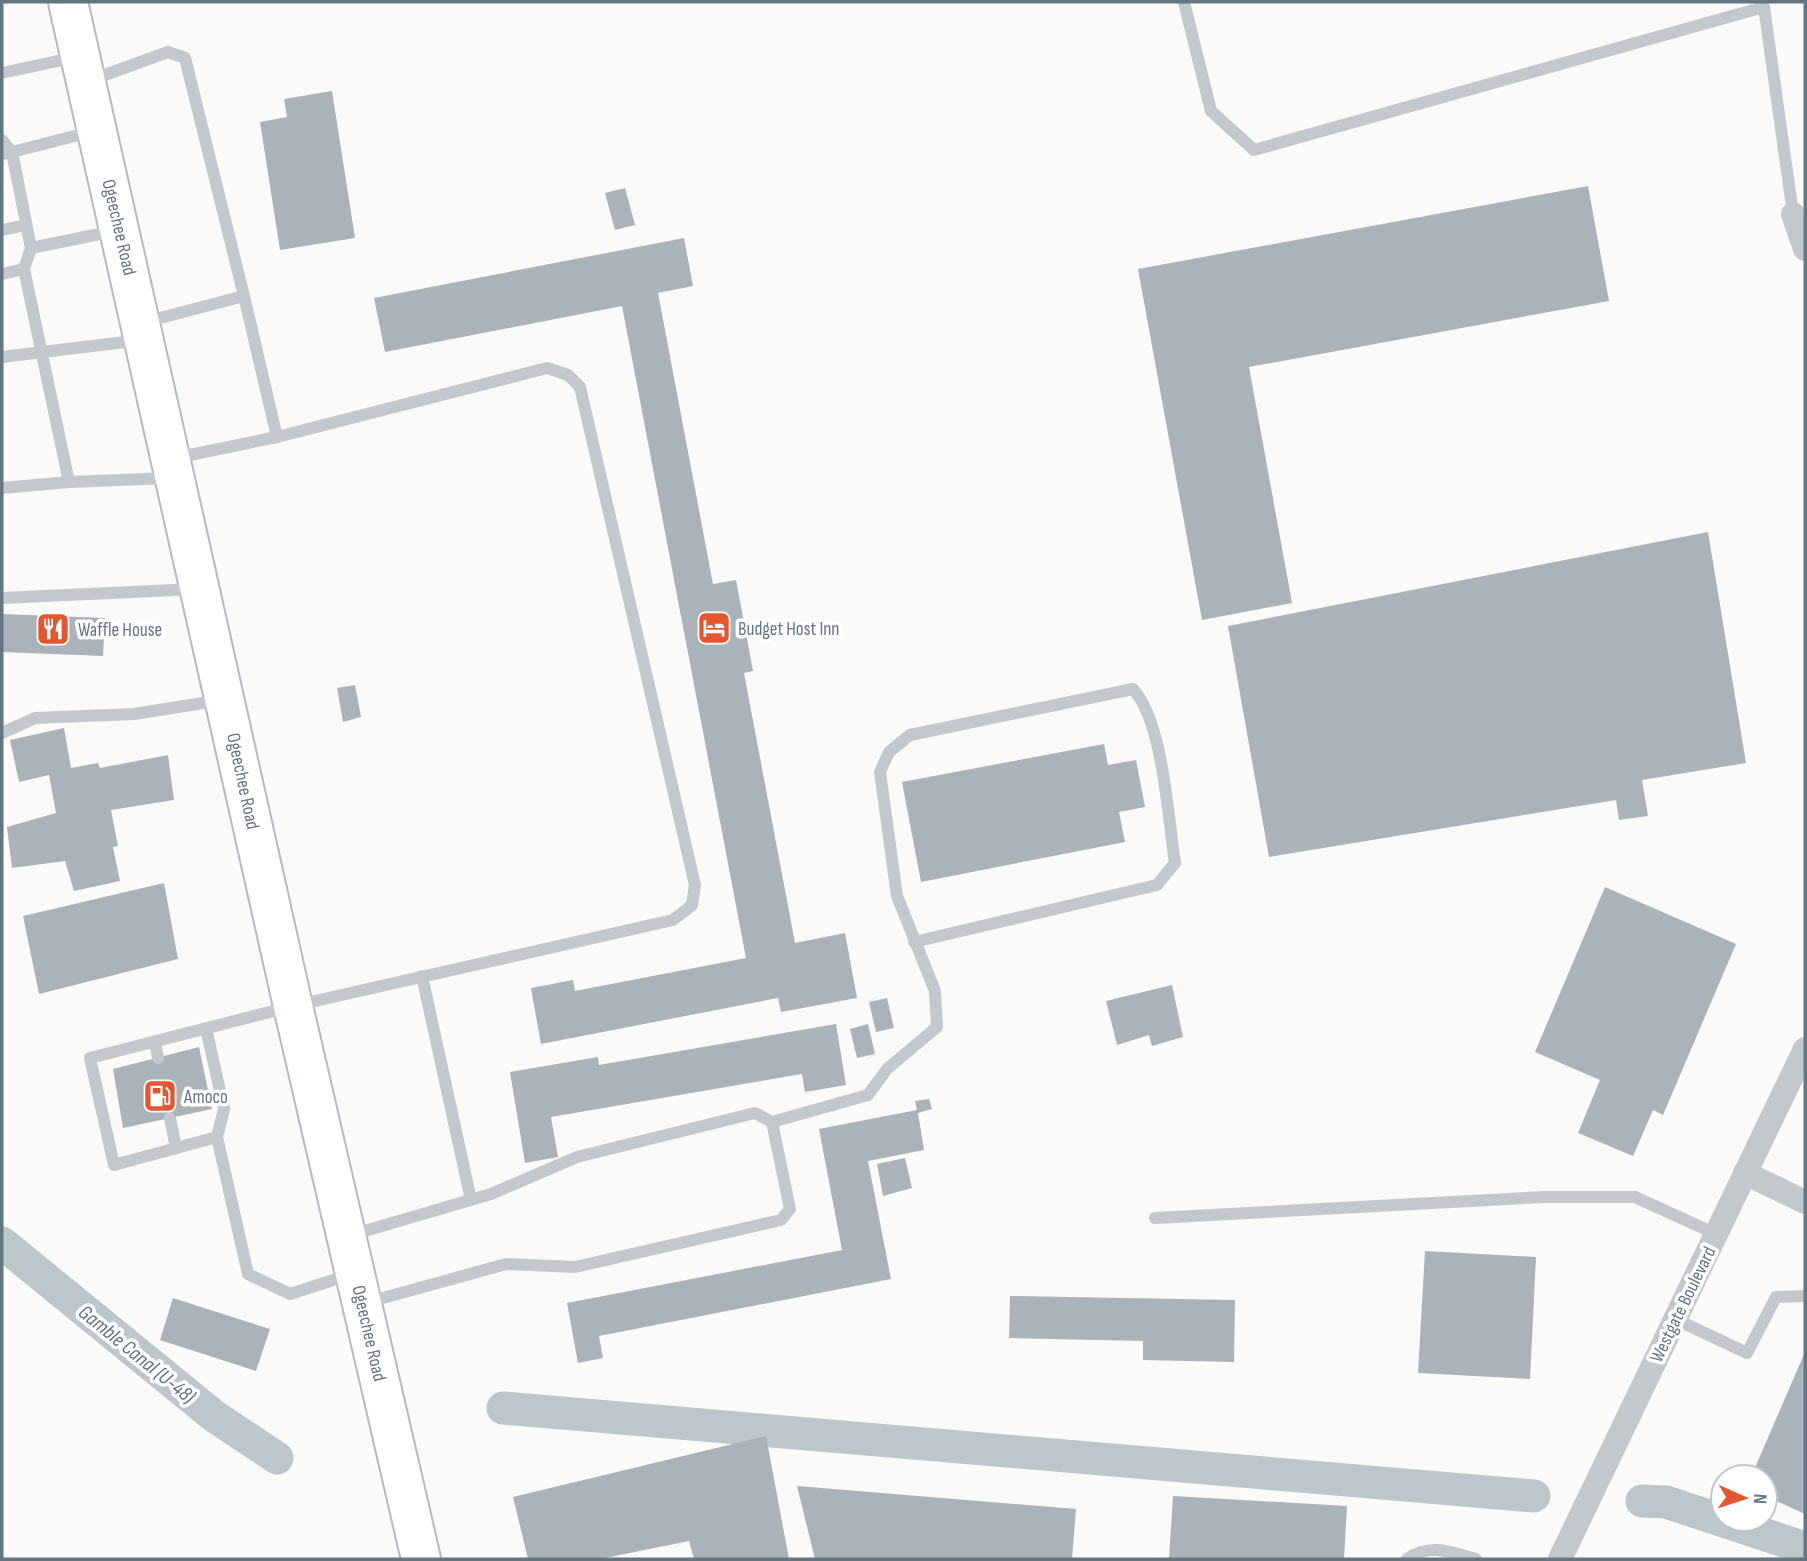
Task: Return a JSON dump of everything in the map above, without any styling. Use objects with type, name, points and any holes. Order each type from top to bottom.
[{"type":"main road","name":"Ogeechee Road","points":[[68,2],[293,1006],[421,1559]]},
{"type":"street","points":[[1793,214],[1805,249]]},
{"type":"street","name":"Westgate Boulevard","points":[[1560,1559],[1805,1049]]},
{"type":"street","points":[[1745,1173],[1805,1202]]},
{"type":"lane","points":[[1184,2],[1211,111],[1254,150],[1766,4],[1793,214]]},
{"type":"lane","points":[[2,73],[83,69],[168,52],[185,58],[277,437]]},
{"type":"lane","points":[[7,153],[98,130]]},
{"type":"lane","points":[[2,140],[31,248],[24,269],[69,482]]},
{"type":"lane","points":[[2,230],[26,225]]},
{"type":"lane","points":[[31,248],[121,230]]},
{"type":"lane","points":[[2,274],[24,269]]},
{"type":"lane","points":[[2,356],[43,352],[143,331],[244,296]]},
{"type":"lane","points":[[2,488],[173,468],[277,437],[547,368],[568,376],[580,387],[695,885],[692,905],[673,920],[293,1006],[90,1058],[114,1165],[217,1137]]},
{"type":"lane","points":[[2,598],[201,589]]},
{"type":"lane","points":[[347,1236],[491,1195],[577,1157],[755,1113],[772,1122],[868,1095],[887,1069],[937,1027],[935,992],[914,942],[897,896],[880,772],[888,752],[911,735],[1133,689],[1142,699],[1156,736],[1175,863],[1157,885],[914,942]]},
{"type":"lane","points":[[2,733],[35,718],[134,714],[226,700]]},
{"type":"lane","points":[[422,976],[471,1200]]},
{"type":"lane","points":[[206,1028],[224,1109],[217,1137],[247,1274],[290,1294],[360,1288],[506,1264],[575,1267],[781,1220],[790,1209],[772,1122]]},
{"type":"lane","points":[[155,1042],[158,1058]]},
{"type":"lane","points":[[170,1118],[176,1148]]},
{"type":"lane","points":[[1155,1218],[1543,1197],[1635,1197],[1716,1234]]},
{"type":"lane","points":[[1675,1319],[1747,1353],[1776,1297],[1805,1296]]},
{"type":"lane","points":[[1407,1559],[1419,1551],[1439,1549],[1476,1559]]},
{"type":"building","points":[[332,91],[355,238],[280,250],[260,122],[287,117],[284,99]]},
{"type":"building","points":[[1588,186],[1609,301],[1249,367],[1292,603],[1202,620],[1138,269]]},
{"type":"building","points":[[625,188],[635,225],[615,230],[605,193]]},
{"type":"building","name":"Budget Host Inn","points":[[684,238],[693,286],[658,293],[713,584],[736,580],[753,671],[744,673],[795,943],[845,933],[857,998],[781,1012],[778,998],[541,1044],[531,988],[573,980],[575,991],[746,958],[622,306],[385,352],[374,298]]},
{"type":"building","points":[[1708,532],[1746,763],[1642,780],[1648,816],[1619,820],[1616,800],[1269,857],[1228,626]]},
{"type":"building","name":"Waffle House","points":[[2,614],[105,618],[103,656],[2,652]]},
{"type":"building","points":[[355,685],[361,717],[343,722],[337,688]]},
{"type":"building","points":[[64,728],[71,768],[98,763],[100,768],[168,755],[174,800],[111,810],[118,846],[113,847],[120,881],[74,891],[65,861],[12,868],[7,827],[56,813],[49,775],[19,782],[10,740]]},
{"type":"building","points":[[1104,744],[1108,765],[1136,760],[1145,807],[1119,812],[1125,842],[921,882],[902,782]]},
{"type":"building","points":[[164,883],[178,959],[39,994],[23,916]]},
{"type":"building","points":[[1605,887],[1736,944],[1663,1115],[1653,1110],[1633,1156],[1578,1133],[1600,1080],[1535,1052]]},
{"type":"building","points":[[1172,985],[1183,1037],[1152,1046],[1149,1035],[1117,1045],[1106,1001]]},
{"type":"building","points":[[887,998],[894,1028],[876,1032],[869,1002]]},
{"type":"building","points":[[836,1024],[846,1085],[805,1092],[802,1074],[551,1117],[558,1157],[525,1163],[510,1072],[598,1057],[599,1065]]},
{"type":"building","points":[[868,1024],[875,1054],[857,1058],[850,1029]]},
{"type":"building","points":[[199,1047],[212,1109],[123,1128],[113,1069]]},
{"type":"building","points":[[929,1099],[932,1109],[918,1113],[924,1150],[868,1161],[891,1279],[599,1336],[603,1358],[578,1363],[567,1303],[842,1250],[819,1129],[917,1110],[915,1101]]},
{"type":"building","points":[[905,1158],[912,1188],[883,1196],[877,1164]]},
{"type":"building","points":[[1425,1251],[1536,1257],[1530,1379],[1418,1373]]},
{"type":"building","points":[[1010,1296],[1235,1300],[1234,1362],[1143,1360],[1143,1341],[1009,1338]]},
{"type":"building","points":[[173,1298],[270,1329],[256,1371],[160,1340]]},
{"type":"building","points":[[1805,1352],[1805,1514],[1779,1502],[1779,1463],[1757,1463]]},
{"type":"building","points":[[766,1436],[789,1559],[694,1559],[689,1541],[600,1559],[528,1559],[513,1497]]},
{"type":"building","points":[[797,1486],[1076,1509],[1072,1559],[815,1559]]},
{"type":"building","points":[[1173,1496],[1347,1506],[1344,1559],[1169,1559]]},
{"type":"waterway","name":"Gamble Canal (U-48)","points":[[2,1243],[214,1416],[277,1458]]},
{"type":"waterway","points":[[503,1408],[1534,1496]]},
{"type":"waterway","points":[[1642,1501],[1666,1502],[1805,1548]]},
{"type":"place","name":"Budget Host Inn","points":[[714,628]]},
{"type":"place","name":"Waffle House","points":[[53,629]]},
{"type":"place","name":"Amoco","points":[[160,1096]]}]
